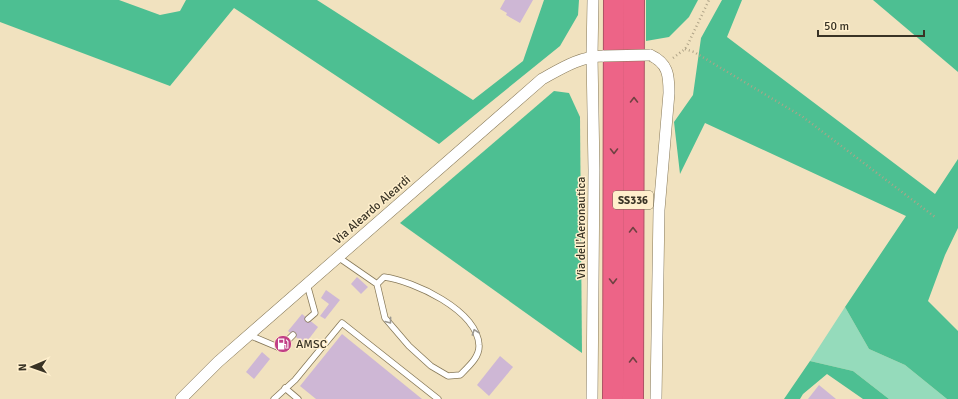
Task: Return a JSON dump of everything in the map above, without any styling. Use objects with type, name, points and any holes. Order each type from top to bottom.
[{"type":"highway","name":"SS336","points":[[613,399],[614,0]]},
{"type":"highway","name":"SS336","points":[[632,399],[634,0]]},
{"type":"street","name":"Via dell'Aeronautica","points":[[592,399],[594,170],[592,56],[593,0]]},
{"type":"street","name":"Via Aleardo Aleardi","points":[[181,399],[218,362],[542,79],[572,63],[592,56],[650,55],[664,64]]},
{"type":"street","points":[[656,399],[659,210],[669,93],[669,78],[664,64]]},
{"type":"lane","points":[[338,257],[377,284],[385,318],[409,346],[431,366],[448,376],[460,375],[476,357],[479,345],[472,323],[455,308],[427,292],[399,279],[384,277],[377,284]]},
{"type":"lane","points":[[307,284],[315,313],[308,319]]},
{"type":"lane","points":[[274,399],[342,323],[438,399]]},
{"type":"lane","points":[[249,335],[280,348],[293,335]]},
{"type":"lane","points":[[285,388],[298,399]]},
{"type":"path","points":[[664,64],[685,49],[709,0]]},
{"type":"path","points":[[685,49],[694,52],[803,117],[935,217]]},
{"type":"green space","points":[[0,0],[119,0],[160,15],[180,11],[186,0],[317,0],[473,100],[523,61],[544,0],[579,0],[578,15],[560,46],[439,144],[234,8],[170,86],[0,22]]},
{"type":"green space","points":[[646,0],[698,0],[689,17],[669,37],[646,41]]},
{"type":"green space","points":[[722,0],[742,0],[727,37],[935,194],[958,159],[958,228],[945,255],[928,301],[958,331],[958,399],[947,399],[905,365],[869,349],[845,307],[906,216],[705,123],[680,174],[674,122],[693,95],[701,38]]},
{"type":"green space","points":[[873,0],[958,0],[958,72]]},
{"type":"green space","points":[[554,91],[569,93],[580,117],[582,353],[400,223]]},
{"type":"green space","points":[[845,307],[869,349],[905,365],[947,399],[889,399],[853,371],[810,361]]},
{"type":"green space","points":[[810,361],[853,371],[889,399],[863,399],[827,374],[803,394],[800,399],[784,399]]},
{"type":"building","points":[[505,0],[533,0],[520,23],[506,15],[507,13],[500,9]]},
{"type":"building","points":[[357,277],[368,287],[361,294],[351,284]]},
{"type":"building","points":[[326,290],[340,300],[325,319],[320,316],[329,304],[321,298]]},
{"type":"building","points":[[302,314],[318,327],[305,344],[288,331]]},
{"type":"building","points":[[342,334],[422,399],[316,399],[300,386]]},
{"type":"building","points":[[262,352],[270,359],[254,379],[246,372]]},
{"type":"building","points":[[500,356],[513,367],[489,396],[477,385]]},
{"type":"building","points":[[819,385],[836,399],[808,399]]},
{"type":"place","name":"AMSC","points":[[283,344]]}]
